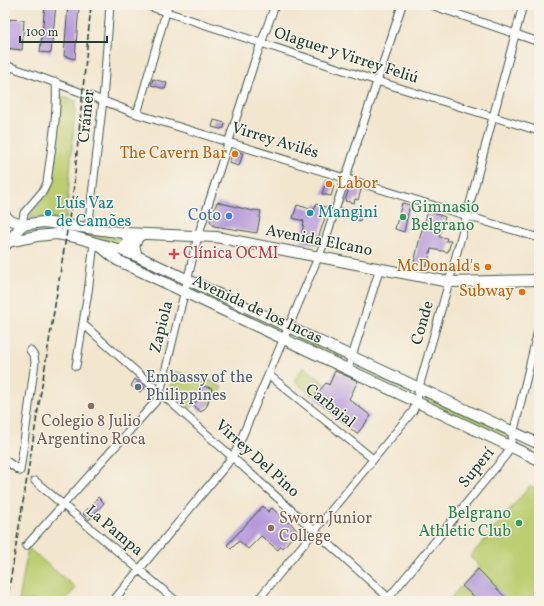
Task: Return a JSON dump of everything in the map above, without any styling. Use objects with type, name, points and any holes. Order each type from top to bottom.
[{"type":"main road","name":"Avenida Elcano","points":[[22,225],[43,222],[125,233],[216,237],[449,282],[539,280]]},
{"type":"main road","points":[[6,244],[22,225]]},
{"type":"main road","points":[[121,250],[128,243],[125,233]]},
{"type":"main road","points":[[6,244],[37,236],[56,234],[75,237],[97,244]]},
{"type":"main road","points":[[137,256],[134,246],[138,237],[143,234]]},
{"type":"main road","name":"Avenida de los Incas","points":[[97,244],[137,256],[539,444]]},
{"type":"main road","name":"Avenida de los Incas","points":[[97,244],[117,260],[539,460]]},
{"type":"street","name":"Crámer","points":[[88,229],[103,100],[110,5]]},
{"type":"street","name":"Olaguer y Virrey Feliú","points":[[145,5],[167,8],[261,44],[539,131]]},
{"type":"street","name":"Zapiola","points":[[26,546],[157,400],[160,393],[198,236],[228,142],[275,5]]},
{"type":"street","points":[[113,601],[232,458],[236,451],[319,257],[402,5]]},
{"type":"street","points":[[431,5],[539,42]]},
{"type":"street","name":"Conde","points":[[257,601],[413,411],[417,402],[419,387],[449,282],[492,116],[523,5]]},
{"type":"street","points":[[138,114],[167,8]]},
{"type":"street","name":"Virrey Avilés","points":[[5,65],[56,82],[82,94],[103,100],[138,114],[346,177],[539,238]]},
{"type":"street","name":"Crámer","points":[[22,225],[24,213],[43,192],[47,183],[57,98],[56,82]]},
{"type":"street","points":[[5,215],[10,220],[22,225]]},
{"type":"street","points":[[76,366],[97,244]]},
{"type":"street","points":[[348,369],[380,268]]},
{"type":"street","name":"Virrey Del Pino","points":[[83,324],[232,458],[315,530],[389,600]]},
{"type":"street","name":"Superí","points":[[389,600],[506,455],[514,432],[539,326]]},
{"type":"street","points":[[5,460],[20,471],[35,362],[34,356],[30,350]]},
{"type":"street","name":"Carbajal","points":[[269,375],[373,459]]},
{"type":"street","name":"La Pampa","points":[[35,481],[176,601]]},
{"type":"green space","points":[[60,96],[76,101],[66,219],[52,218],[51,215],[44,215],[43,218],[29,217],[50,191]]},
{"type":"green space","points":[[44,227],[120,238],[124,241],[121,244],[116,244],[63,231],[43,230],[17,235],[22,231]]},
{"type":"green space","points":[[195,288],[277,326],[278,328],[277,330],[194,294]]},
{"type":"green space","points":[[297,335],[346,358],[345,362],[295,339]]},
{"type":"green space","points":[[360,363],[411,387],[409,393],[357,369],[357,365]]},
{"type":"green space","points":[[304,367],[324,383],[312,396],[294,380]]},
{"type":"green space","points":[[175,372],[212,381],[215,385],[222,387],[219,396],[207,406],[212,389],[202,386],[199,399],[190,408],[170,391]]},
{"type":"green space","points":[[427,396],[508,433],[508,436],[505,439],[425,401]]},
{"type":"green space","name":"Belgrano Athletic Club","points":[[530,486],[539,489],[539,601],[478,601],[462,586],[480,566],[470,557]]},
{"type":"green space","points":[[28,548],[76,588],[65,601],[19,601]]},
{"type":"green space","points":[[460,587],[476,601],[448,601]]},
{"type":"building","points":[[45,5],[56,5],[51,53],[40,52]]},
{"type":"building","points":[[68,5],[79,5],[75,59],[64,56]]},
{"type":"building","points":[[5,19],[24,20],[22,50],[5,48]]},
{"type":"building","points":[[153,79],[167,83],[165,89],[151,85]]},
{"type":"building","points":[[214,120],[225,123],[224,128],[220,129],[212,127]]},
{"type":"building","points":[[233,153],[243,153],[239,166],[229,163]]},
{"type":"building","name":"Labor","points":[[327,180],[334,186],[331,196],[322,194]]},
{"type":"building","points":[[352,187],[361,190],[358,200],[355,199],[354,203],[345,201],[349,188]]},
{"type":"building","name":"Coto","points":[[217,202],[253,211],[261,211],[257,233],[214,226],[210,221]]},
{"type":"building","name":"Gimnasio Belgrano","points":[[402,203],[410,205],[404,232],[395,229]]},
{"type":"building","points":[[316,204],[328,208],[316,245],[301,242],[304,221],[293,218],[297,205],[314,210]]},
{"type":"building","points":[[343,209],[361,215],[360,221],[341,215]]},
{"type":"building","points":[[428,211],[445,217],[439,237],[447,238],[446,241],[451,241],[448,252],[431,249],[427,266],[414,263]]},
{"type":"building","points":[[335,371],[358,381],[349,399],[371,416],[357,434],[314,397],[326,383],[329,385]]},
{"type":"building","name":"Embassy of the Philippines","points":[[135,379],[145,388],[140,392],[131,386]]},
{"type":"building","points":[[202,386],[212,388],[207,406],[201,412],[193,405],[199,399]]},
{"type":"building","points":[[98,497],[104,503],[89,520],[83,514]]},
{"type":"building","name":"Sworn Junior College","points":[[263,506],[268,512],[272,508],[288,523],[290,522],[297,531],[283,548],[281,546],[278,550],[261,536],[248,549],[239,541],[231,549],[227,545]]},
{"type":"building","points":[[478,569],[509,601],[479,601],[462,586]]},
{"type":"railway","points":[[7,601],[73,194],[91,5]]},
{"type":"place","name":"The Cavern Bar","points":[[235,154]]},
{"type":"place","name":"Labor","points":[[329,184]]},
{"type":"place","name":"Luís Vaz de Camões","points":[[48,213]]},
{"type":"place","name":"Mangini","points":[[310,213]]},
{"type":"place","name":"Coto","points":[[229,216]]},
{"type":"place","name":"Gimnasio Belgrano","points":[[403,217]]},
{"type":"place","name":"Clínica OCMI","points":[[174,254]]},
{"type":"place","name":"McDonald's","points":[[488,267]]},
{"type":"place","name":"Subway","points":[[522,292]]},
{"type":"place","name":"Embassy of the Philippines","points":[[138,387]]},
{"type":"place","name":"Colegio 8 Julio Argentino Roca","points":[[91,406]]},
{"type":"place","name":"Belgrano Athletic Club","points":[[519,523]]},
{"type":"place","name":"Sworn Junior College","points":[[271,528]]}]
